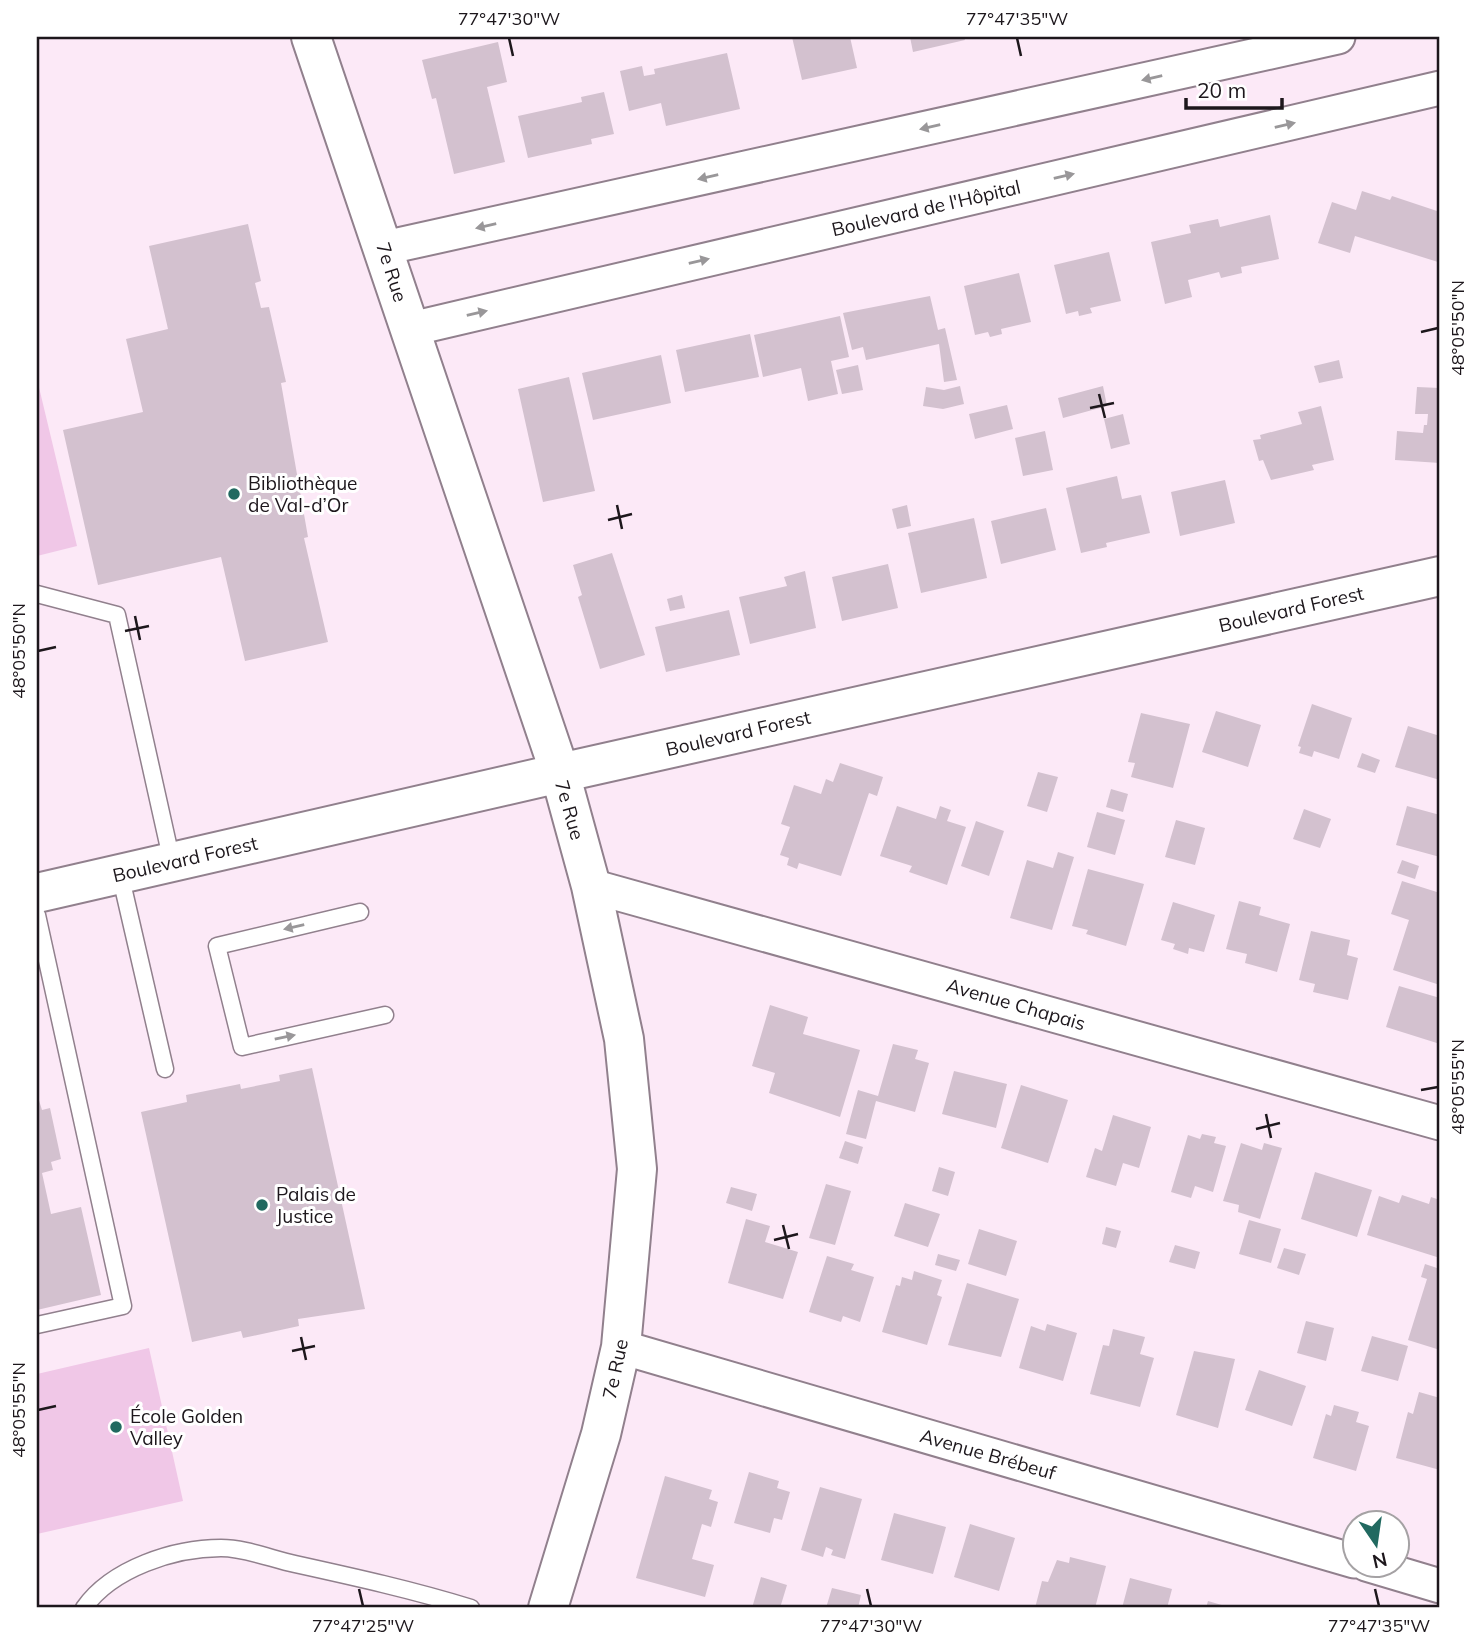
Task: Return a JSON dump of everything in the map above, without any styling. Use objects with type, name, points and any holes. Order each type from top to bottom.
[{"type":"street","name":"7e Rue","points":[[312,37],[560,773],[591,886],[624,1039],[637,1169],[621,1347],[601,1434],[548,1608]]},
{"type":"street","points":[[384,248],[1338,37]]},
{"type":"street","name":"Boulevard de l'Hôpital","points":[[411,328],[1440,88]]},
{"type":"street","name":"Boulevard Forest","points":[[37,893],[1440,576]]},
{"type":"street","name":"Avenue Chapais","points":[[591,886],[1440,1123]]},
{"type":"street","name":"Avenue Brébeuf","points":[[621,1347],[1340,1557]]},
{"type":"street","points":[[1410,1577],[1440,1586]]},
{"type":"lane","points":[[37,594],[117,615],[172,862]]},
{"type":"lane","points":[[120,874],[165,1069]]},
{"type":"lane","points":[[360,912],[216,946],[242,1046],[385,1015]]},
{"type":"lane","points":[[37,915],[123,1306],[37,1325]]},
{"type":"lane","points":[[84,1608],[90,1599],[128,1572],[185,1550],[225,1548],[420,1592],[471,1608]]},
{"type":"shaded area","points":[[37,379],[77,546],[37,556]]},
{"type":"shaded area","points":[[149,1348],[183,1501],[37,1534],[37,1374]]},
{"type":"building","points":[[792,37],[850,37],[857,68],[802,80]]},
{"type":"building","points":[[910,37],[964,37],[965,40],[913,52]]},
{"type":"building","points":[[498,42],[507,82],[487,87],[505,162],[454,174],[436,98],[432,99],[422,60]]},
{"type":"building","points":[[727,53],[740,109],[666,126],[661,103],[629,111],[620,71],[642,66],[644,76],[655,74],[654,69]]},
{"type":"building","points":[[604,92],[614,134],[591,139],[592,144],[528,158],[518,116],[582,102],[581,97]]},
{"type":"building","points":[[1362,191],[1390,200],[1392,196],[1440,212],[1438,262],[1355,236],[1350,253],[1318,243],[1332,202],[1356,210]]},
{"type":"building","points":[[1270,215],[1279,259],[1241,267],[1242,273],[1221,278],[1219,272],[1188,280],[1192,297],[1165,304],[1151,242],[1191,233],[1189,225],[1218,219],[1220,227]]},
{"type":"building","points":[[248,224],[261,281],[255,283],[261,308],[269,307],[286,382],[281,383],[308,537],[304,538],[328,642],[245,661],[221,557],[98,585],[63,430],[143,412],[126,339],[168,329],[149,246]]},
{"type":"building","points":[[1109,252],[1121,301],[1090,308],[1092,313],[1079,316],[1078,311],[1066,314],[1054,265]]},
{"type":"building","points":[[1019,273],[1031,322],[1001,329],[1002,334],[990,337],[988,332],[975,335],[964,286]]},
{"type":"building","points":[[930,296],[938,330],[945,328],[957,380],[944,382],[939,344],[866,360],[863,347],[852,350],[843,313]]},
{"type":"building","points":[[840,316],[849,357],[831,361],[838,394],[808,401],[801,368],[763,377],[754,335]]},
{"type":"building","points":[[750,334],[759,377],[685,392],[676,350]]},
{"type":"building","points":[[661,355],[671,403],[593,420],[582,373]]},
{"type":"building","points":[[1339,360],[1343,378],[1319,383],[1314,366]]},
{"type":"building","points":[[858,365],[863,390],[842,394],[836,370]]},
{"type":"building","points":[[569,377],[595,491],[543,502],[518,389]]},
{"type":"building","points":[[960,386],[964,404],[943,409],[923,406],[926,387],[944,390]]},
{"type":"building","points":[[1103,386],[1107,406],[1063,418],[1058,398]]},
{"type":"building","points":[[1417,387],[1440,388],[1440,463],[1395,460],[1397,431],[1423,433],[1424,425],[1427,425],[1428,414],[1415,414]]},
{"type":"building","points":[[1007,405],[1013,429],[975,439],[969,414]]},
{"type":"building","points":[[1321,406],[1334,460],[1312,465],[1314,470],[1271,480],[1263,460],[1259,461],[1253,440],[1261,439],[1260,435],[1302,424],[1298,412]]},
{"type":"building","points":[[1123,414],[1130,444],[1111,449],[1104,419]]},
{"type":"building","points":[[1045,431],[1053,470],[1023,476],[1015,438]]},
{"type":"building","points":[[1117,476],[1122,499],[1141,495],[1150,533],[1106,543],[1107,547],[1081,553],[1066,488]]},
{"type":"building","points":[[1225,480],[1235,523],[1180,536],[1171,492]]},
{"type":"building","points":[[907,505],[911,526],[897,529],[892,509]]},
{"type":"building","points":[[1046,508],[1056,550],[1001,564],[991,521]]},
{"type":"building","points":[[974,518],[987,578],[921,593],[908,533]]},
{"type":"building","points":[[612,553],[645,655],[600,669],[578,597],[582,595],[573,565]]},
{"type":"building","points":[[888,564],[898,608],[842,621],[832,577]]},
{"type":"building","points":[[805,571],[816,628],[750,644],[739,597],[787,586],[784,577]]},
{"type":"building","points":[[682,595],[685,608],[670,611],[667,599]]},
{"type":"building","points":[[729,610],[740,655],[666,672],[655,627]]},
{"type":"building","points":[[1312,704],[1352,718],[1339,759],[1314,751],[1312,757],[1299,753],[1301,747],[1298,746]]},
{"type":"building","points":[[1216,711],[1261,725],[1248,767],[1202,752]]},
{"type":"building","points":[[1141,713],[1190,724],[1173,788],[1131,777],[1135,763],[1128,762]]},
{"type":"building","points":[[1408,726],[1440,736],[1440,780],[1395,767]]},
{"type":"building","points":[[1362,753],[1380,760],[1375,773],[1357,767]]},
{"type":"building","points":[[840,763],[883,777],[877,796],[869,793],[841,876],[799,863],[797,869],[787,865],[789,858],[780,855],[790,827],[781,824],[794,785],[821,794],[826,779],[833,782]]},
{"type":"building","points":[[1038,772],[1058,777],[1047,812],[1027,806]]},
{"type":"building","points":[[1111,789],[1128,794],[1123,812],[1106,807]]},
{"type":"building","points":[[897,806],[936,819],[940,806],[951,810],[947,821],[966,827],[947,885],[909,872],[912,866],[880,856]]},
{"type":"building","points":[[1407,806],[1440,815],[1440,857],[1396,845]]},
{"type":"building","points":[[1304,809],[1331,819],[1320,848],[1293,839]]},
{"type":"building","points":[[1097,812],[1125,820],[1115,855],[1087,847]]},
{"type":"building","points":[[1176,820],[1205,828],[1195,865],[1165,857]]},
{"type":"building","points":[[976,821],[1004,831],[989,876],[961,866]]},
{"type":"building","points":[[1058,852],[1074,857],[1052,930],[1010,918],[1027,860],[1053,868]]},
{"type":"building","points":[[1402,860],[1419,866],[1415,879],[1397,873]]},
{"type":"building","points":[[1088,869],[1144,884],[1126,946],[1086,934],[1088,930],[1072,926]]},
{"type":"building","points":[[1402,881],[1440,893],[1440,985],[1393,970],[1409,920],[1391,914]]},
{"type":"building","points":[[1239,901],[1261,907],[1259,915],[1290,924],[1277,972],[1245,963],[1247,954],[1226,949]]},
{"type":"building","points":[[1173,902],[1215,915],[1204,952],[1189,948],[1188,954],[1173,949],[1175,944],[1161,940]]},
{"type":"building","points":[[1311,931],[1350,940],[1347,955],[1358,958],[1348,1000],[1313,992],[1315,984],[1299,980]]},
{"type":"building","points":[[1399,986],[1440,998],[1440,1044],[1386,1027]]},
{"type":"building","points":[[770,1005],[808,1017],[803,1034],[860,1050],[840,1117],[769,1093],[775,1073],[752,1066]]},
{"type":"building","points":[[893,1044],[918,1050],[915,1059],[929,1063],[915,1112],[876,1101],[866,1139],[846,1134],[858,1090],[878,1096]]},
{"type":"building","points":[[312,1068],[365,1309],[298,1319],[299,1326],[243,1338],[241,1331],[192,1342],[141,1112],[187,1102],[186,1095],[240,1084],[241,1089],[280,1081],[279,1075]]},
{"type":"building","points":[[954,1071],[1007,1084],[996,1128],[942,1114]]},
{"type":"building","points":[[1021,1085],[1068,1100],[1048,1163],[1001,1148]]},
{"type":"building","points":[[37,1094],[42,1110],[50,1108],[61,1159],[51,1162],[53,1170],[42,1173],[51,1214],[81,1207],[101,1295],[37,1310]]},
{"type":"building","points":[[1113,1115],[1151,1127],[1139,1168],[1123,1163],[1116,1186],[1086,1177],[1095,1148],[1102,1151]]},
{"type":"building","points":[[1202,1134],[1216,1137],[1214,1143],[1226,1146],[1213,1192],[1195,1186],[1191,1198],[1171,1192],[1188,1135],[1200,1139]]},
{"type":"building","points":[[845,1141],[863,1147],[858,1164],[839,1158]]},
{"type":"building","points":[[1241,1143],[1262,1150],[1264,1143],[1282,1148],[1260,1219],[1238,1212],[1239,1205],[1223,1201]]},
{"type":"building","points":[[939,1167],[955,1172],[948,1196],[932,1191]]},
{"type":"building","points":[[1315,1172],[1372,1190],[1357,1237],[1301,1219]]},
{"type":"building","points":[[826,1184],[851,1191],[835,1245],[809,1238]]},
{"type":"building","points":[[731,1187],[757,1194],[752,1211],[726,1203]]},
{"type":"building","points":[[1402,1195],[1429,1204],[1431,1197],[1440,1200],[1440,1258],[1367,1235],[1379,1196],[1399,1203]]},
{"type":"building","points":[[905,1203],[940,1214],[928,1247],[894,1236]]},
{"type":"building","points":[[746,1219],[770,1226],[765,1242],[798,1252],[783,1299],[728,1283]]},
{"type":"building","points":[[1249,1220],[1281,1229],[1271,1263],[1239,1254]]},
{"type":"building","points":[[1106,1227],[1121,1231],[1116,1248],[1102,1244]]},
{"type":"building","points":[[979,1229],[1017,1241],[1006,1276],[968,1264]]},
{"type":"building","points":[[1175,1245],[1200,1252],[1195,1269],[1169,1262]]},
{"type":"building","points":[[1284,1248],[1306,1254],[1299,1275],[1277,1268]]},
{"type":"building","points":[[938,1254],[960,1260],[956,1271],[935,1265]]},
{"type":"building","points":[[827,1256],[854,1264],[851,1270],[874,1277],[860,1322],[843,1316],[841,1322],[809,1312]]},
{"type":"building","points":[[1425,1264],[1440,1269],[1440,1350],[1408,1340],[1427,1279],[1421,1277]]},
{"type":"building","points":[[914,1271],[942,1280],[937,1295],[942,1297],[927,1345],[882,1332],[896,1285],[900,1286],[902,1277],[912,1280]]},
{"type":"building","points":[[967,1283],[1019,1299],[1001,1357],[948,1345]]},
{"type":"building","points":[[1306,1321],[1334,1328],[1326,1361],[1297,1353]]},
{"type":"building","points":[[1047,1324],[1077,1333],[1063,1381],[1019,1368],[1031,1326],[1045,1331]]},
{"type":"building","points":[[1113,1329],[1145,1337],[1140,1354],[1154,1358],[1140,1407],[1090,1394],[1103,1345],[1109,1346]]},
{"type":"building","points":[[1372,1336],[1408,1346],[1398,1381],[1361,1371]]},
{"type":"building","points":[[1194,1351],[1235,1359],[1218,1428],[1176,1415]]},
{"type":"building","points":[[1259,1370],[1306,1386],[1292,1426],[1245,1410]]},
{"type":"building","points":[[1419,1392],[1440,1398],[1440,1470],[1396,1458],[1408,1412],[1413,1414]]},
{"type":"building","points":[[1334,1405],[1359,1412],[1356,1422],[1369,1426],[1356,1471],[1313,1458],[1326,1414],[1331,1416]]},
{"type":"building","points":[[749,1472],[779,1481],[777,1488],[790,1492],[782,1520],[774,1518],[770,1533],[734,1523]]},
{"type":"building","points":[[665,1476],[712,1490],[709,1499],[718,1502],[711,1527],[702,1524],[692,1559],[714,1565],[705,1597],[636,1578]]},
{"type":"building","points":[[820,1487],[862,1499],[845,1559],[831,1555],[833,1550],[826,1547],[823,1557],[801,1550]]},
{"type":"building","points":[[894,1513],[946,1527],[933,1574],[881,1560]]},
{"type":"building","points":[[970,1524],[1015,1538],[999,1591],[954,1577]]},
{"type":"building","points":[[1070,1557],[1106,1566],[1095,1608],[1035,1608],[1042,1581],[1048,1582],[1057,1560],[1069,1563]]},
{"type":"building","points":[[761,1577],[787,1585],[780,1608],[752,1608]]},
{"type":"building","points":[[1130,1578],[1172,1589],[1167,1608],[1122,1608]]},
{"type":"building","points":[[832,1588],[861,1595],[858,1608],[826,1608]]},
{"type":"building","points":[[1208,1601],[1232,1608],[1206,1608]]},
{"type":"place","name":"Bibliothèque de Val-d’Or","points":[[234,494]]},
{"type":"place","name":"Palais de Justice","points":[[262,1205]]},
{"type":"place","name":"École Golden Valley","points":[[116,1427]]}]
